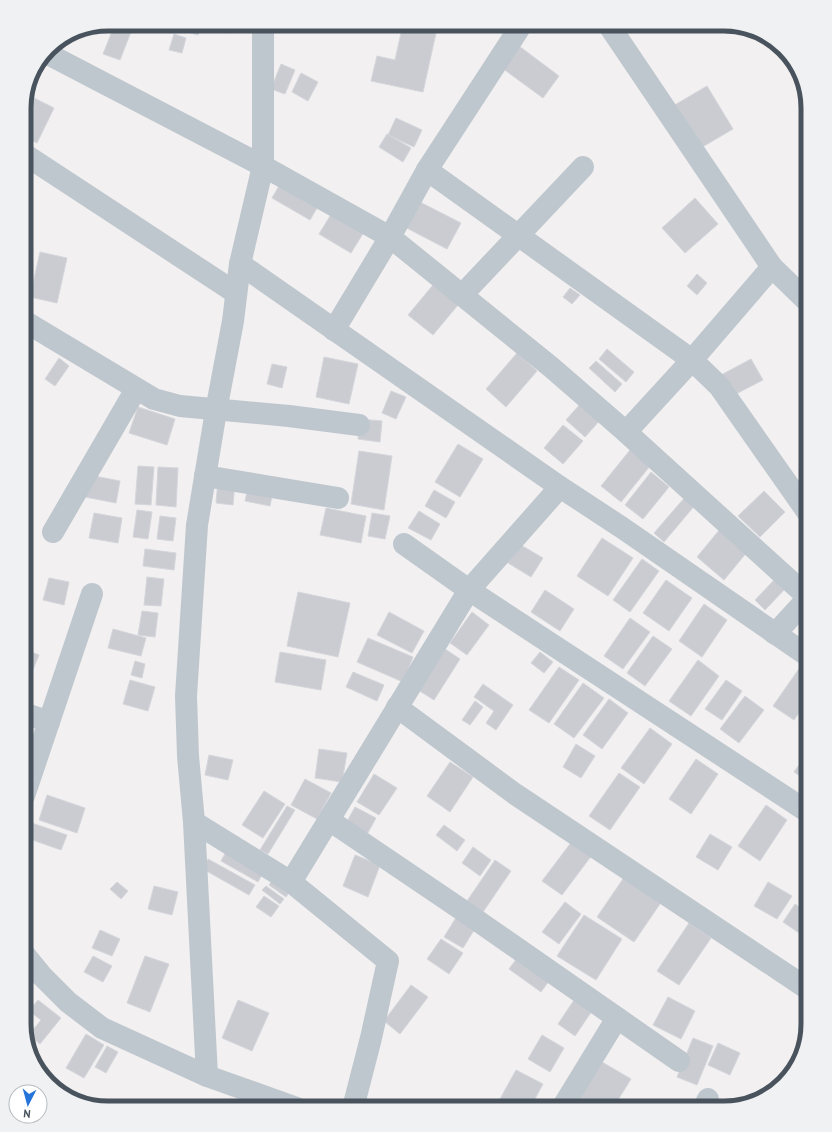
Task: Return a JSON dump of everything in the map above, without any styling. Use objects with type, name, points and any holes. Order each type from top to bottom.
[{"type":"street","points":[[207,1076],[194,822],[188,756],[186,696],[197,525],[216,410],[233,321],[240,264],[263,166],[263,31]]},
{"type":"street","points":[[334,330],[428,170],[517,31]]},
{"type":"street","points":[[613,31],[772,268],[801,295]]},
{"type":"street","points":[[52,56],[263,166],[390,237],[551,367],[626,432],[801,591]]},
{"type":"street","points":[[31,159],[236,293]]},
{"type":"street","points":[[462,295],[583,167]]},
{"type":"street","points":[[428,170],[692,360],[719,386],[801,504]]},
{"type":"street","points":[[240,264],[560,487],[801,651]]},
{"type":"street","points":[[626,432],[692,360],[772,268]]},
{"type":"street","points":[[31,325],[154,399],[180,406],[359,424]]},
{"type":"street","points":[[53,532],[136,389]]},
{"type":"street","points":[[205,476],[338,498]]},
{"type":"street","points":[[291,882],[469,590],[560,487]]},
{"type":"street","points":[[404,544],[469,590],[801,807]]},
{"type":"street","points":[[31,775],[92,594]]},
{"type":"street","points":[[775,634],[801,605]]},
{"type":"street","points":[[397,706],[515,794],[801,984]]},
{"type":"street","points":[[31,716],[49,722]]},
{"type":"street","points":[[329,820],[465,912],[679,1062]]},
{"type":"street","points":[[194,822],[291,882],[388,961],[371,1038],[355,1101]]},
{"type":"street","points":[[31,963],[68,1002],[102,1028],[207,1076],[277,1101]]},
{"type":"street","points":[[566,1101],[617,1018]]},
{"type":"building","points":[[112,31],[131,31],[120,60],[103,54]]},
{"type":"building","points":[[184,31],[199,31],[198,35]]},
{"type":"building","points":[[401,31],[436,31],[423,92],[371,81],[377,56],[395,60]]},
{"type":"building","points":[[174,34],[186,38],[182,53],[169,50]]},
{"type":"building","points":[[519,46],[559,76],[543,98],[502,68]]},
{"type":"building","points":[[281,64],[295,70],[285,94],[271,89]]},
{"type":"building","points":[[301,73],[318,82],[308,101],[292,92]]},
{"type":"building","points":[[707,86],[733,129],[699,149],[673,106]]},
{"type":"building","points":[[32,97],[54,108],[37,143],[31,140]]},
{"type":"building","points":[[396,118],[422,130],[414,147],[388,135]]},
{"type":"building","points":[[387,134],[411,148],[403,162],[379,147]]},
{"type":"building","points":[[279,186],[317,208],[310,220],[272,198]]},
{"type":"building","points":[[412,198],[461,223],[447,249],[399,224]]},
{"type":"building","points":[[695,198],[718,224],[685,253],[662,228]]},
{"type":"building","points":[[335,208],[367,227],[351,253],[319,234]]},
{"type":"building","points":[[40,252],[67,258],[57,303],[31,297]]},
{"type":"building","points":[[697,274],[707,283],[697,295],[687,286]]},
{"type":"building","points":[[438,279],[463,299],[433,335],[408,315]]},
{"type":"building","points":[[570,288],[580,295],[572,304],[563,297]]},
{"type":"building","points":[[607,349],[634,372],[626,382],[599,359]]},
{"type":"building","points":[[517,353],[537,371],[506,407],[486,389]]},
{"type":"building","points":[[324,357],[358,364],[349,404],[316,397]]},
{"type":"building","points":[[59,358],[69,366],[55,386],[45,379]]},
{"type":"building","points":[[751,359],[763,380],[732,396],[721,375]]},
{"type":"building","points":[[596,361],[622,384],[615,392],[589,368]]},
{"type":"building","points":[[272,364],[287,367],[282,388],[267,384]]},
{"type":"building","points":[[391,391],[406,397],[396,419],[382,413]]},
{"type":"building","points":[[582,402],[601,419],[585,437],[566,420]]},
{"type":"building","points":[[138,407],[175,419],[167,445],[129,433]]},
{"type":"building","points":[[360,419],[382,421],[380,442],[358,439]]},
{"type":"building","points":[[563,425],[583,441],[563,464],[544,448]]},
{"type":"building","points":[[458,444],[483,459],[460,497],[435,482]]},
{"type":"building","points":[[630,450],[650,466],[621,502],[601,486]]},
{"type":"building","points":[[359,451],[392,456],[384,510],[351,504]]},
{"type":"building","points":[[138,466],[154,467],[151,505],[135,504]]},
{"type":"building","points":[[158,467],[178,468],[176,507],[156,505]]},
{"type":"building","points":[[651,472],[669,487],[643,519],[625,505]]},
{"type":"building","points":[[89,475],[120,481],[116,503],[85,497]]},
{"type":"building","points":[[218,480],[235,482],[233,505],[216,503]]},
{"type":"building","points":[[248,487],[273,491],[270,506],[245,501]]},
{"type":"building","points":[[434,490],[455,502],[446,518],[425,506]]},
{"type":"building","points":[[764,491],[785,512],[760,537],[738,516]]},
{"type":"building","points":[[686,496],[696,504],[664,542],[654,533]]},
{"type":"building","points":[[326,508],[366,516],[361,543],[320,535]]},
{"type":"building","points":[[137,510],[152,512],[148,539],[133,537]]},
{"type":"building","points":[[419,511],[440,524],[431,540],[408,528]]},
{"type":"building","points":[[94,513],[122,518],[118,543],[89,538]]},
{"type":"building","points":[[372,513],[390,516],[385,539],[368,536]]},
{"type":"building","points":[[160,516],[176,518],[173,541],[157,539]]},
{"type":"building","points":[[721,528],[748,551],[724,580],[697,557]]},
{"type":"building","points":[[602,538],[633,558],[608,596],[577,576]]},
{"type":"building","points":[[519,544],[543,558],[531,577],[508,563]]},
{"type":"building","points":[[145,549],[176,553],[174,570],[143,566]]},
{"type":"building","points":[[642,559],[659,571],[630,612],[613,600]]},
{"type":"building","points":[[147,577],[164,579],[161,606],[144,605]]},
{"type":"building","points":[[49,578],[69,582],[64,605],[43,600]]},
{"type":"building","points":[[776,578],[786,588],[765,610],[755,600]]},
{"type":"building","points":[[666,580],[692,598],[669,631],[643,613]]},
{"type":"building","points":[[545,590],[574,609],[560,631],[531,612]]},
{"type":"building","points":[[298,592],[350,603],[338,657],[287,646]]},
{"type":"building","points":[[704,604],[727,620],[702,657],[679,641]]},
{"type":"building","points":[[142,611],[158,613],[155,637],[138,635]]},
{"type":"building","points":[[389,612],[424,631],[412,653],[377,635]]},
{"type":"building","points":[[472,612],[489,625],[467,655],[450,643]]},
{"type":"building","points":[[630,618],[650,632],[623,669],[604,656]]},
{"type":"building","points":[[113,629],[146,638],[141,656],[108,648]]},
{"type":"building","points":[[653,636],[672,649],[645,686],[627,673]]},
{"type":"building","points":[[368,638],[413,657],[403,682],[357,662]]},
{"type":"building","points":[[445,649],[460,659],[434,700],[418,690]]},
{"type":"building","points":[[31,652],[39,655],[31,674]]},
{"type":"building","points":[[280,652],[326,660],[321,690],[275,682]]},
{"type":"building","points":[[540,652],[553,662],[544,673],[531,663]]},
{"type":"building","points":[[698,660],[719,676],[691,716],[669,701]]},
{"type":"building","points":[[135,661],[145,664],[142,678],[131,675]]},
{"type":"building","points":[[801,666],[801,710],[794,720],[773,706]]},
{"type":"building","points":[[559,667],[579,680],[549,723],[529,710]]},
{"type":"building","points":[[353,672],[384,685],[377,701],[346,687]]},
{"type":"building","points":[[130,680],[155,687],[148,711],[123,704]]},
{"type":"building","points":[[726,680],[742,691],[722,720],[705,709]]},
{"type":"building","points":[[583,683],[604,698],[574,738],[554,724]]},
{"type":"building","points":[[483,684],[513,705],[496,730],[486,723],[494,711],[474,697]]},
{"type":"building","points":[[745,696],[764,710],[739,743],[720,729]]},
{"type":"building","points":[[609,699],[628,713],[602,749],[583,735]]},
{"type":"building","points":[[475,701],[483,707],[470,725],[462,720]]},
{"type":"building","points":[[650,728],[672,744],[644,784],[621,768]]},
{"type":"building","points":[[576,744],[595,756],[581,778],[563,767]]},
{"type":"building","points":[[319,749],[347,753],[342,782],[315,778]]},
{"type":"building","points":[[209,755],[233,760],[228,780],[205,775]]},
{"type":"building","points":[[696,759],[718,774],[691,814],[669,799]]},
{"type":"building","points":[[450,762],[473,777],[450,812],[427,796]]},
{"type":"building","points":[[801,762],[801,776],[794,772]]},
{"type":"building","points":[[619,773],[640,787],[610,830],[589,816]]},
{"type":"building","points":[[374,774],[397,788],[379,815],[357,802]]},
{"type":"building","points":[[305,779],[331,793],[317,819],[291,805]]},
{"type":"building","points":[[264,791],[285,804],[263,838],[242,825]]},
{"type":"building","points":[[47,795],[85,808],[77,833],[39,820]]},
{"type":"building","points":[[766,805],[787,820],[760,861],[738,846]]},
{"type":"building","points":[[287,806],[295,810],[268,854],[260,850]]},
{"type":"building","points":[[355,807],[376,818],[365,838],[344,827]]},
{"type":"building","points":[[31,823],[67,835],[61,850],[31,839]]},
{"type":"building","points":[[444,825],[465,840],[457,851],[436,835]]},
{"type":"building","points":[[710,834],[732,847],[718,870],[696,857]]},
{"type":"building","points":[[573,840],[592,855],[562,895],[542,881]]},
{"type":"building","points":[[473,847],[491,860],[480,876],[462,863]]},
{"type":"building","points":[[227,850],[264,871],[258,882],[221,861]]},
{"type":"building","points":[[355,855],[380,865],[368,897],[343,886]]},
{"type":"building","points":[[208,859],[255,885],[249,895],[203,869]]},
{"type":"building","points":[[495,860],[511,871],[483,912],[467,901]]},
{"type":"building","points":[[627,873],[664,898],[634,942],[597,917]]},
{"type":"building","points":[[273,879],[290,891],[286,897],[269,885]]},
{"type":"building","points":[[117,882],[128,891],[121,899],[110,889]]},
{"type":"building","points":[[768,882],[792,896],[777,919],[754,906]]},
{"type":"building","points":[[154,886],[178,892],[172,915],[148,909]]},
{"type":"building","points":[[266,886],[284,899],[280,904],[262,890]]},
{"type":"building","points":[[264,896],[279,906],[271,917],[256,907]]},
{"type":"building","points":[[565,902],[581,914],[559,944],[542,932]]},
{"type":"building","points":[[795,904],[801,908],[801,934],[783,922]]},
{"type":"building","points":[[584,915],[622,939],[596,980],[557,956]]},
{"type":"building","points":[[457,916],[476,927],[463,948],[444,937]]},
{"type":"building","points":[[689,923],[711,938],[679,985],[657,971]]},
{"type":"building","points":[[100,930],[120,939],[112,956],[92,948]]},
{"type":"building","points":[[441,939],[463,953],[449,974],[427,959]]},
{"type":"building","points":[[520,954],[552,977],[541,992],[509,969]]},
{"type":"building","points":[[93,956],[112,966],[103,982],[84,972]]},
{"type":"building","points":[[145,956],[169,964],[150,1012],[127,1003]]},
{"type":"building","points":[[411,985],[428,997],[400,1034],[384,1021]]},
{"type":"building","points":[[578,994],[596,1005],[575,1036],[558,1024]]},
{"type":"building","points":[[668,997],[695,1011],[681,1039],[653,1025]]},
{"type":"building","points":[[38,1000],[61,1018],[40,1044],[33,1038],[32,1032],[41,1020],[31,1012],[31,1009]]},
{"type":"building","points":[[238,1000],[269,1013],[252,1051],[222,1038]]},
{"type":"building","points":[[86,1034],[104,1045],[84,1078],[66,1068]]},
{"type":"building","points":[[542,1035],[564,1048],[550,1072],[528,1059]]},
{"type":"building","points":[[693,1038],[713,1046],[697,1085],[677,1077]]},
{"type":"building","points":[[718,1043],[740,1053],[730,1075],[708,1065]]},
{"type":"building","points":[[107,1046],[118,1052],[106,1073],[95,1067]]},
{"type":"building","points":[[602,1062],[631,1079],[617,1101],[579,1100]]},
{"type":"building","points":[[516,1070],[543,1084],[534,1101],[499,1101]]}]
